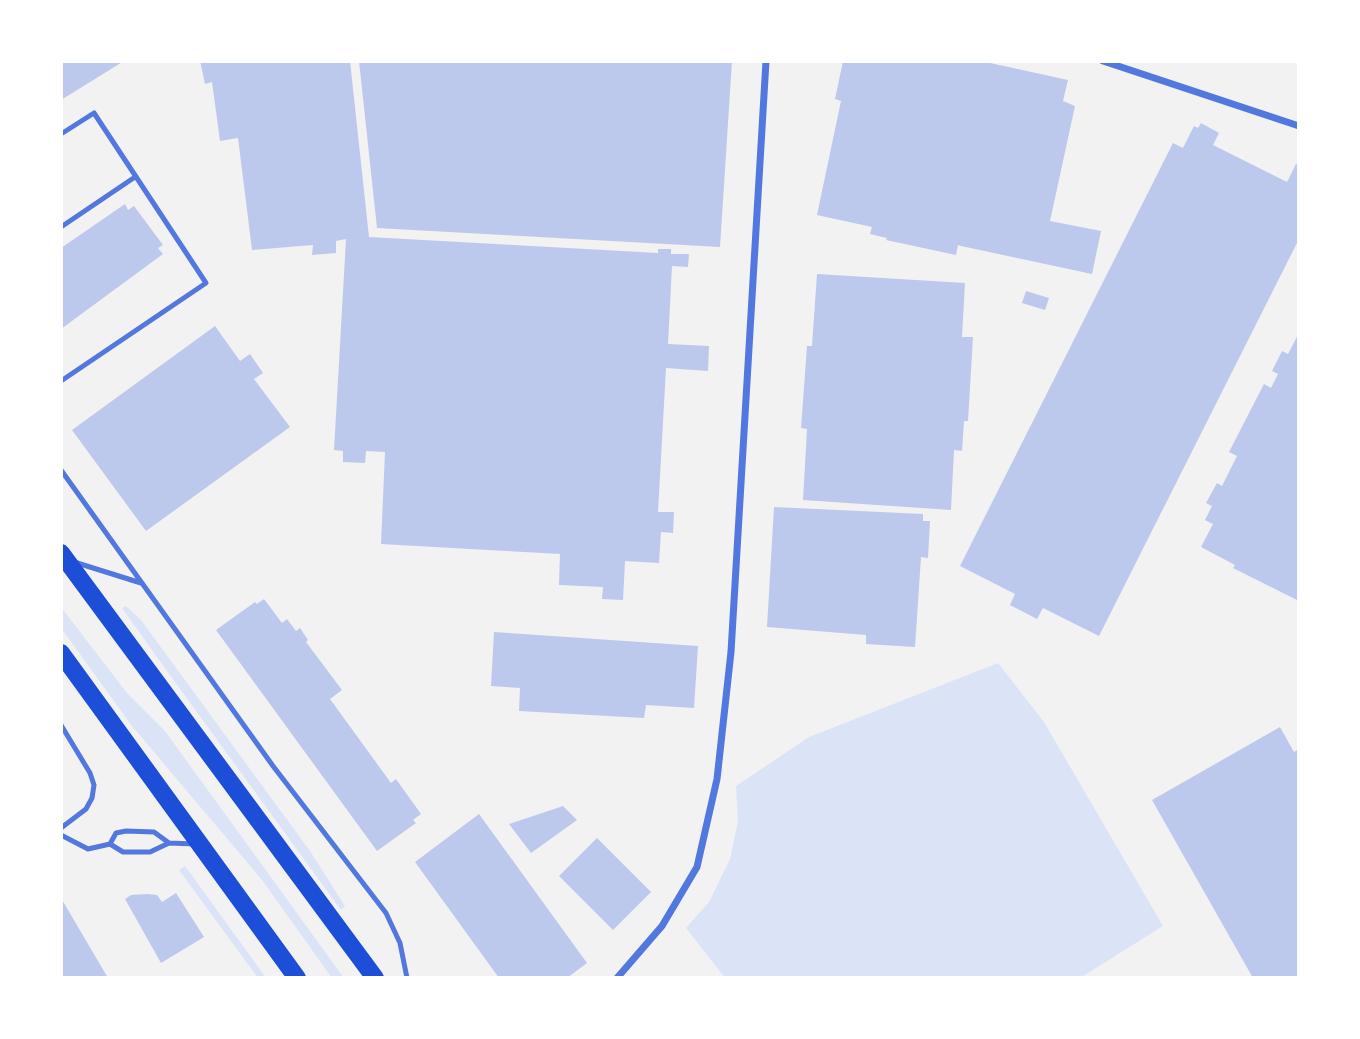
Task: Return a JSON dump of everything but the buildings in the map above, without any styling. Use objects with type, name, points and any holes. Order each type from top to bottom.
[{"type":"main road","points":[[64,556],[375,978]]},
{"type":"main road","points":[[61,653],[297,978]]},
{"type":"street","points":[[617,978],[662,926],[698,867],[717,779],[731,652],[766,61]]},
{"type":"street","points":[[1103,61],[1299,126]]},
{"type":"lane","points":[[61,134],[94,113],[206,283],[61,381]]},
{"type":"lane","points":[[61,227],[135,177]]},
{"type":"lane","points":[[61,470],[273,766],[386,913],[400,943],[407,978]]},
{"type":"lane","points":[[64,556],[141,583]]},
{"type":"lane","points":[[61,725],[94,785],[92,798],[86,809],[61,828]]},
{"type":"lane","points":[[110,844],[116,833],[126,831],[154,832],[169,843]]},
{"type":"lane","points":[[61,835],[88,849],[110,844],[123,852],[150,852],[169,843],[202,844]]},
{"type":"shaded area","points":[[126,606],[141,620],[310,851],[345,906],[341,910],[122,608]]},
{"type":"shaded area","points":[[61,607],[127,693],[165,731],[344,978],[332,978],[262,880],[132,726],[61,628]]},
{"type":"shaded area","points":[[998,663],[1044,722],[1163,926],[1080,978],[725,978],[686,928],[709,902],[730,859],[738,822],[736,786],[809,737]]},
{"type":"shaded area","points":[[185,866],[264,975],[261,978],[258,978],[179,870]]}]
